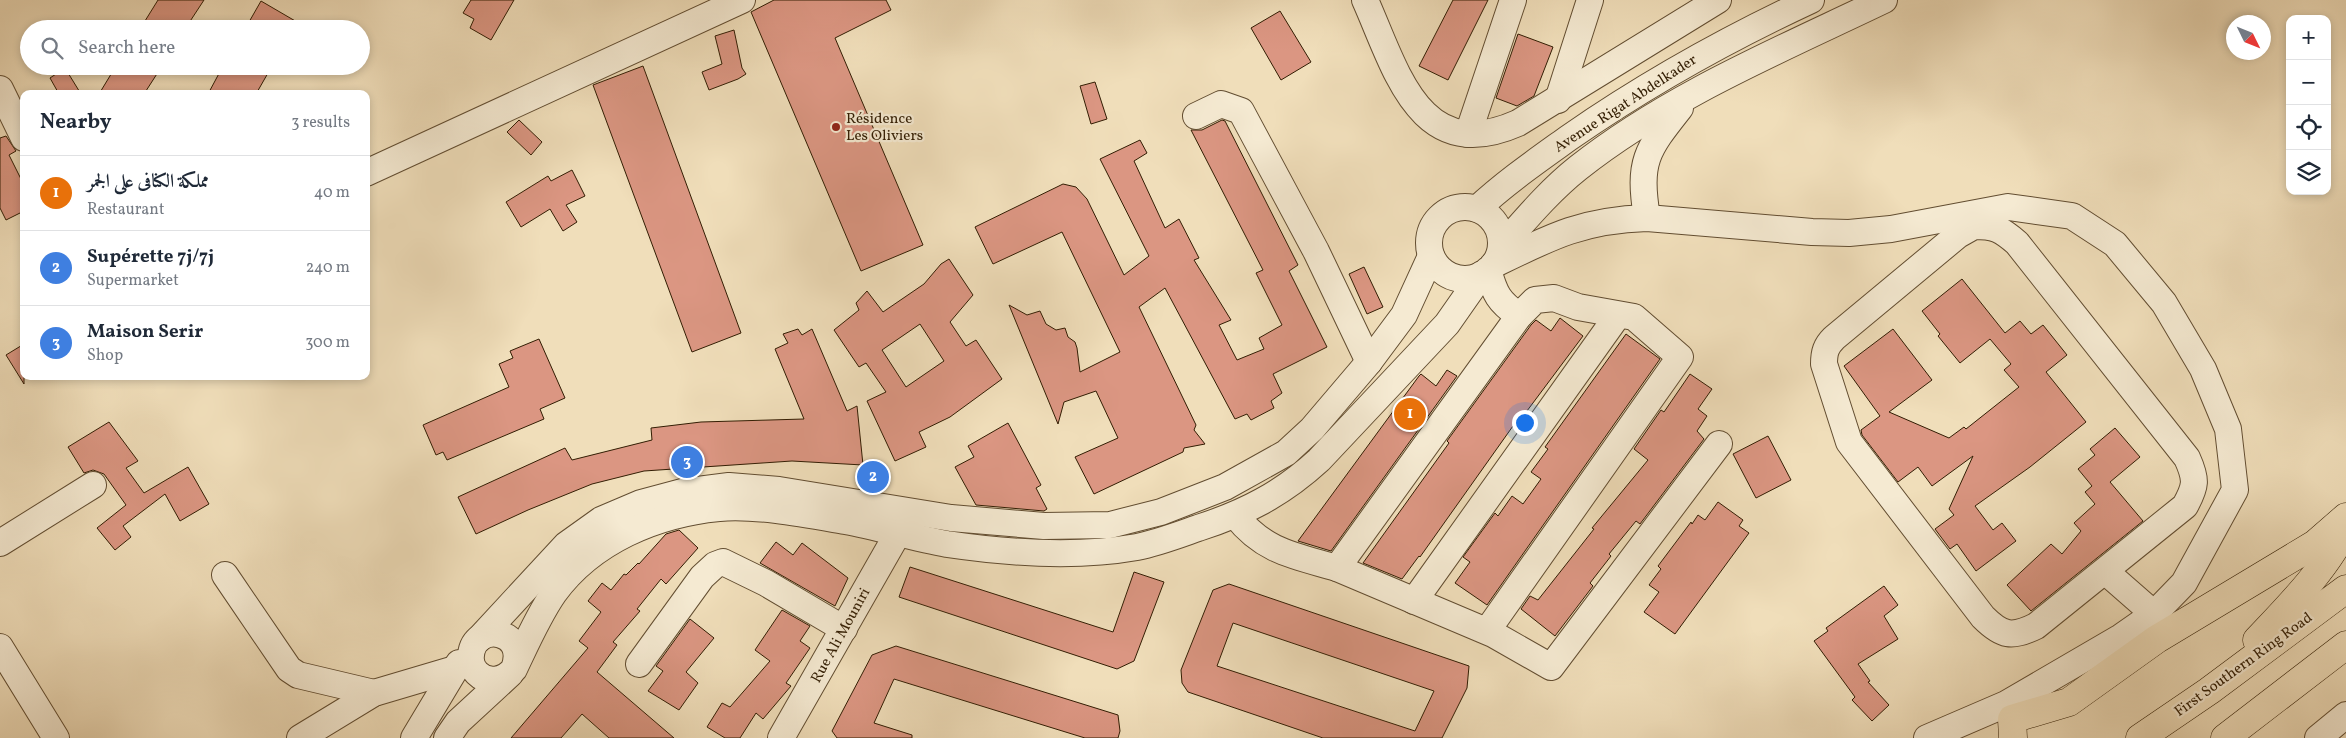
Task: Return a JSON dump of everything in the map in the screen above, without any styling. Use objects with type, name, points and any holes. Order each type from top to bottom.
[{"type":"highway","points":[[2011,720],[2069,702],[2157,639],[2314,544],[2346,517]]},
{"type":"highway","points":[[2209,691],[2310,582],[2339,542],[2346,528]]},
{"type":"highway","name":"First Southern Ring Road","points":[[2140,738],[2209,691],[2346,589]]},
{"type":"highway","points":[[2228,736],[2346,644]]},
{"type":"highway","points":[[2228,736],[2346,655]]},
{"type":"street","points":[[370,171],[742,0]]},
{"type":"street","points":[[1365,0],[1402,83],[1415,105],[1423,114],[1444,127],[1468,134],[1485,134],[1502,130],[1558,100],[1668,29],[1718,0]]},
{"type":"street","points":[[1468,134],[1513,0]]},
{"type":"street","points":[[1558,100],[1590,0]]},
{"type":"street","name":"Avenue Rigat Abdelkader","points":[[1477,209],[1516,175],[1655,81],[1727,40],[1811,0]]},
{"type":"street","points":[[447,738],[458,722],[512,671],[554,593],[576,570],[602,547],[636,527],[684,513],[721,508],[779,512],[845,521],[945,543],[1001,550],[1083,553],[1137,547],[1236,516],[1268,499],[1298,479],[1319,460],[1447,324],[1491,264],[1549,193],[1578,168],[1635,129],[1689,97],[1744,67],[1884,0]]},
{"type":"street","points":[[0,89],[20,130]]},
{"type":"street","points":[[1647,218],[1642,177],[1648,153],[1654,141],[1689,97]]},
{"type":"street","points":[[1196,116],[1221,104],[1241,110],[1316,251],[1369,362]]},
{"type":"street","points":[[1519,316],[1501,303],[1494,290],[1491,264],[1498,228],[1486,213],[1477,209],[1457,208],[1439,218],[1430,236],[1432,256],[1436,263],[1448,274],[1465,278],[1491,264],[1567,230],[1602,221],[1647,218],[1812,232],[1849,233],[1891,228],[2008,207],[2072,216],[2115,244],[2164,303],[2203,369],[2228,429],[2235,490],[2184,583],[2154,614],[2120,637],[2011,720],[1927,738]]},
{"type":"street","points":[[1974,226],[1991,226],[2004,231],[2017,243],[2187,458],[2194,474],[2194,489],[2185,506],[2106,572],[2036,626],[2022,633],[2008,634],[1995,629],[1850,442],[1826,374],[1824,354],[1827,345],[1958,235],[1974,226]]},
{"type":"street","points":[[414,738],[455,669],[476,643],[566,545],[601,520],[641,503],[682,492],[729,486],[779,490],[951,518],[1044,526],[1110,525],[1161,512],[1225,486],[1286,453],[1312,429],[1369,362],[1404,315],[1432,256]]},
{"type":"street","points":[[1337,568],[1519,316],[1535,300],[1554,298],[1578,307],[1634,317],[1680,357],[1487,631]]},
{"type":"street","points":[[1414,601],[1618,315]]},
{"type":"street","points":[[1236,516],[1263,543],[1279,552],[1337,568],[1487,631],[1551,667],[1719,444]]},
{"type":"street","points":[[0,543],[93,485]]},
{"type":"street","name":"Rue Ali Mouniri","points":[[781,738],[898,533]]},
{"type":"street","points":[[639,664],[702,577],[715,565],[723,562],[766,583],[844,629]]},
{"type":"street","points":[[2106,572],[2154,614]]},
{"type":"street","points":[[225,575],[288,669],[298,675],[374,693]]},
{"type":"street","points":[[494,633],[509,639],[517,652],[512,671],[495,680],[481,676],[471,662],[476,643],[494,633]]},
{"type":"street","points":[[0,648],[56,738]]},
{"type":"street","points":[[300,738],[374,693],[455,669]]},
{"type":"street","points":[[2318,738],[2346,715]]},
{"type":"building","points":[[158,0],[204,0],[191,20],[146,20]]},
{"type":"building","points":[[471,0],[514,0],[491,40],[470,28],[474,19],[463,13]]},
{"type":"building","name":"Résidence Les Oliviers","points":[[774,0],[886,0],[891,10],[835,38],[923,245],[861,271],[751,12]]},
{"type":"building","points":[[1453,0],[1488,0],[1448,80],[1419,66]]},
{"type":"building","points":[[261,1],[294,20],[250,20]]},
{"type":"building","points":[[1280,11],[1311,62],[1281,80],[1251,28]]},
{"type":"building","points":[[734,30],[742,68],[746,74],[709,90],[702,72],[722,64],[715,36]]},
{"type":"building","points":[[1518,34],[1553,47],[1534,96],[1517,106],[1496,98]]},
{"type":"building","points":[[643,66],[741,333],[692,352],[593,85]]},
{"type":"building","points":[[54,75],[69,75],[79,90],[57,90],[50,78]]},
{"type":"building","points":[[111,75],[156,75],[147,90],[101,90]]},
{"type":"building","points":[[218,75],[267,75],[258,90],[210,90]]},
{"type":"building","points":[[1095,82],[1107,119],[1091,124],[1080,86]]},
{"type":"building","points":[[519,120],[542,142],[531,155],[507,132]]},
{"type":"building","points":[[1222,120],[1225,121],[1298,265],[1289,271],[1327,347],[1273,374],[1282,393],[1271,401],[1274,408],[1251,420],[1247,414],[1235,419],[1165,288],[1139,307],[1196,425],[1194,430],[1205,444],[1184,448],[1183,452],[1094,494],[1075,457],[1118,438],[1096,391],[1064,402],[1058,424],[1009,305],[1027,315],[1040,311],[1046,324],[1056,330],[1065,328],[1068,337],[1075,342],[1080,372],[1120,352],[1062,232],[993,264],[975,227],[1063,184],[1076,187],[1087,199],[1124,275],[1149,256],[1100,159],[1140,140],[1147,153],[1134,161],[1165,228],[1179,219],[1199,258],[1194,260],[1231,320],[1219,325],[1237,360],[1264,349],[1259,338],[1282,325],[1256,273],[1263,270],[1191,130],[1202,130]]},
{"type":"building","points":[[6,136],[16,151],[9,155],[20,177],[20,213],[6,220],[0,208],[0,138]]},
{"type":"building","points":[[572,170],[585,196],[566,205],[577,222],[563,231],[550,209],[521,227],[506,202],[548,176],[551,181]]},
{"type":"building","points":[[949,259],[973,295],[950,322],[966,346],[976,340],[1002,379],[950,417],[919,432],[926,447],[895,461],[867,401],[886,392],[866,363],[859,367],[834,330],[859,310],[856,303],[867,291],[883,312],[924,284],[941,264]],"holes":[[[920,324],[944,361],[906,387],[882,350]]]},
{"type":"building","points":[[1364,267],[1383,307],[1367,314],[1349,274]]},
{"type":"building","points":[[1962,279],[2005,333],[2020,321],[2031,334],[2043,325],[2067,355],[2046,372],[2086,422],[2030,467],[1975,506],[1993,530],[2002,523],[2016,541],[1976,571],[1957,544],[1950,549],[1935,529],[1954,515],[1949,509],[1973,456],[1932,486],[1918,467],[1898,482],[1862,435],[1861,430],[1880,416],[1844,366],[1893,329],[1932,380],[1889,412],[1949,438],[1964,427],[1966,429],[2019,387],[2004,370],[2011,364],[1990,339],[1960,363],[1938,336],[1940,334],[1922,311]]},
{"type":"building","points":[[1560,318],[1583,336],[1515,427],[1513,426],[1420,557],[1402,579],[1363,563],[1449,443],[1447,441],[1531,325],[1536,320],[1551,331]]},
{"type":"building","points":[[798,329],[802,335],[812,329],[847,411],[857,406],[863,465],[792,461],[644,471],[592,484],[476,534],[458,497],[565,448],[572,460],[652,440],[651,428],[701,422],[804,419],[775,349],[788,343],[783,334]]},
{"type":"building","points":[[1626,334],[1660,359],[1487,605],[1455,583],[1470,562],[1463,557],[1495,513],[1498,516],[1512,496],[1523,504],[1541,479],[1531,472],[1548,449],[1545,447]]},
{"type":"building","points":[[539,339],[565,398],[540,409],[544,419],[447,460],[443,452],[436,455],[423,425],[509,387],[499,364],[513,358],[510,351]]},
{"type":"building","points":[[20,346],[20,378],[6,355]]},
{"type":"building","points":[[1447,370],[1457,376],[1331,551],[1298,541],[1419,376],[1421,374],[1436,386]]},
{"type":"building","points":[[1690,374],[1712,389],[1698,409],[1707,416],[1697,431],[1704,439],[1640,524],[1636,521],[1609,554],[1611,556],[1590,583],[1593,586],[1555,636],[1521,609],[1530,596],[1538,600],[1594,529],[1592,528],[1648,460],[1634,449],[1661,410],[1664,412]]},
{"type":"building","points":[[109,422],[138,461],[126,468],[144,493],[188,467],[209,504],[180,521],[165,494],[123,526],[131,537],[115,550],[97,528],[126,505],[104,474],[93,470],[84,473],[68,447]]},
{"type":"building","points":[[1008,423],[1041,485],[1036,488],[1047,509],[1044,511],[976,505],[955,467],[974,457],[968,446]]},
{"type":"building","points":[[2115,428],[2140,457],[2110,482],[2143,521],[2031,611],[2007,585],[2051,544],[2062,554],[2081,531],[2074,523],[2095,504],[2085,492],[2092,486],[2078,469],[2095,455],[2090,449]]},
{"type":"building","points":[[1768,436],[1791,480],[1756,498],[1733,454]]},
{"type":"building","points":[[1718,502],[1743,520],[1739,526],[1749,533],[1675,634],[1644,612],[1659,592],[1649,585],[1661,569],[1658,566],[1691,522],[1692,524],[1698,515],[1705,520]]},
{"type":"building","points":[[679,530],[698,548],[666,584],[661,579],[637,609],[640,611],[613,642],[617,645],[597,672],[674,738],[609,738],[582,714],[561,738],[511,738],[588,648],[579,641],[601,612],[588,601],[602,583],[611,590],[624,574],[626,575],[639,564],[666,534]]},
{"type":"building","points":[[776,542],[793,555],[802,543],[848,578],[835,606],[760,563]]},
{"type":"building","points":[[910,567],[1113,632],[1134,572],[1164,582],[1134,661],[1117,669],[899,597]]},
{"type":"building","points":[[1229,584],[1469,666],[1467,688],[1442,738],[1323,738],[1188,692],[1182,683],[1181,670],[1213,590]],"holes":[[[1233,623],[1434,691],[1415,731],[1217,666]]]},
{"type":"building","points":[[1884,586],[1898,605],[1884,616],[1898,639],[1858,664],[1870,681],[1868,682],[1889,705],[1872,721],[1852,700],[1855,697],[1814,641],[1828,631],[1826,628]]},
{"type":"building","points":[[782,610],[810,626],[800,641],[810,648],[786,683],[791,686],[763,719],[756,713],[740,738],[725,738],[707,727],[722,703],[730,707],[770,661],[755,650]]},
{"type":"building","points":[[690,619],[714,638],[686,672],[698,683],[679,710],[648,691],[663,671],[656,666]]},
{"type":"building","points":[[896,646],[1118,715],[1120,731],[1118,738],[1085,738],[894,679],[874,723],[912,735],[912,738],[837,738],[832,731],[872,655]]},
{"type":"place","name":"Résidence Les Oliviers","points":[[836,127]]},
{"type":"place","name":"مملكة الكنافى على الجمر","points":[[1410,414]]},
{"type":"place","name":"Maison Serir","points":[[687,462]]},
{"type":"place","name":"Supérette 7j/7j","points":[[873,477]]}]
